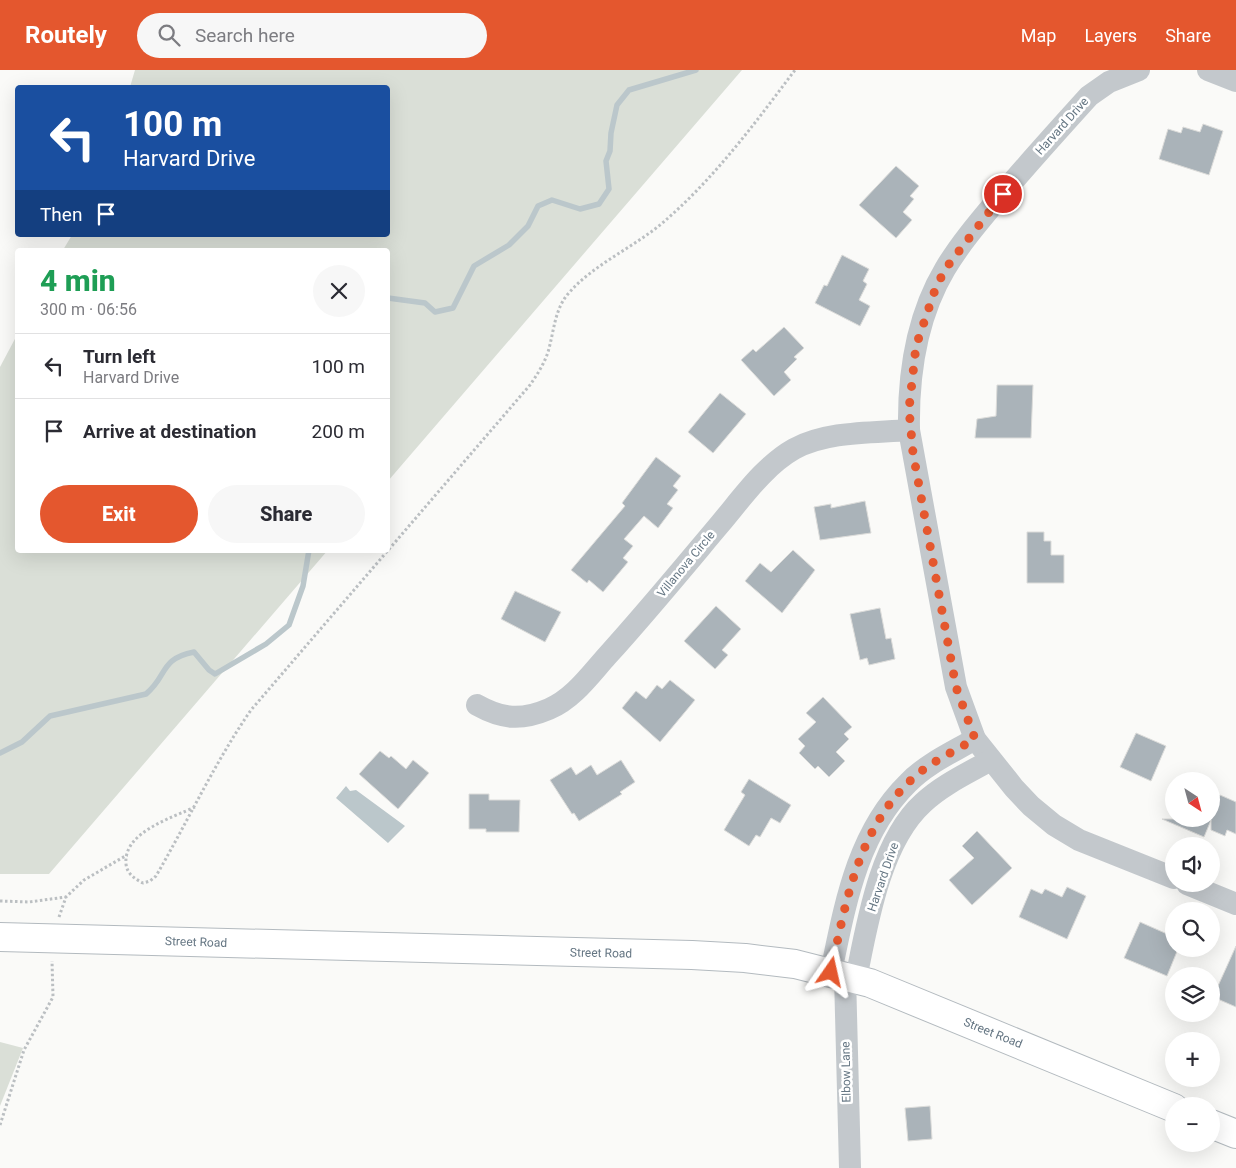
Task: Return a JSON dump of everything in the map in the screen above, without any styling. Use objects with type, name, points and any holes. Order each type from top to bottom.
[{"type":"main road","name":"Street Road","points":[[0,937],[745,958],[795,964],[844,976],[1165,1104]]},
{"type":"main road","points":[[1220,1128],[1236,1134]]},
{"type":"street","name":"Harvard Drive","points":[[1139,70],[1109,82],[1089,96],[980,221],[946,268],[936,287],[916,346],[911,376],[909,430],[956,687],[975,739],[1031,806],[1054,824],[1079,840],[1165,874]]},
{"type":"street","points":[[1208,70],[1236,82]]},
{"type":"street","name":"Villanova Circle","points":[[477,705],[496,716],[514,717],[532,715],[550,709],[565,700],[623,638],[754,485],[778,461],[794,449],[813,441],[833,437],[909,430]]},
{"type":"street","name":"Harvard Drive","points":[[844,976],[841,922],[862,852],[874,825],[884,809],[909,782],[928,767],[975,739]]},
{"type":"street","name":"Harvard Drive","points":[[844,976],[874,902],[891,848],[904,824],[932,795],[991,760]]},
{"type":"street","points":[[1207,892],[1236,904]]},
{"type":"street","name":"Elbow Lane","points":[[844,976],[850,1168]]},
{"type":"path","points":[[390,548],[530,385],[548,352],[560,305],[568,295],[593,272],[648,234],[679,209],[738,143],[795,70]]},
{"type":"path","points":[[194,807],[144,832],[135,840],[127,855],[127,869],[131,875],[143,883],[150,882],[156,876],[194,807],[229,743],[251,710],[386,553]]},
{"type":"path","points":[[0,1125],[24,1050],[53,996],[51,938],[66,897],[84,880],[127,855]]},
{"type":"path","points":[[0,901],[30,902],[66,897]]},
{"type":"shaded area","points":[[135,70],[742,70],[390,479],[390,248],[64,248],[71,237],[390,237],[390,85],[131,85]]},
{"type":"shaded area","points":[[15,339],[15,553],[325,553],[49,874],[0,874],[0,367]]},
{"type":"shaded area","points":[[346,786],[350,791],[356,790],[405,826],[388,843],[336,798]]},
{"type":"shaded area","points":[[0,1042],[23,1048],[0,1106]]},
{"type":"building","points":[[1203,124],[1223,131],[1209,175],[1159,159],[1168,129],[1181,133],[1183,127],[1200,132]]},
{"type":"building","points":[[896,166],[919,186],[910,196],[914,199],[903,212],[912,220],[896,238],[859,205]]},
{"type":"building","points":[[842,255],[869,269],[863,281],[867,284],[859,300],[870,306],[860,326],[815,303],[824,285],[827,286]]},
{"type":"building","points":[[784,327],[804,348],[794,357],[797,359],[784,372],[791,380],[774,396],[741,360],[753,349],[756,352]]},
{"type":"building","points":[[997,385],[1033,385],[1031,438],[975,438],[977,419],[996,416]]},
{"type":"building","points":[[720,393],[746,414],[713,453],[688,432]]},
{"type":"building","points":[[656,457],[681,476],[673,486],[678,490],[667,504],[673,508],[658,528],[644,516],[624,539],[633,546],[623,558],[628,562],[603,592],[589,580],[587,583],[571,570],[625,506],[622,503]]},
{"type":"building","points":[[865,501],[871,533],[820,540],[814,507],[831,504],[831,508]]},
{"type":"building","points":[[1027,532],[1044,532],[1044,541],[1051,541],[1051,555],[1064,555],[1064,583],[1027,583]]},
{"type":"building","points":[[793,550],[815,570],[782,613],[745,581],[760,563],[771,572]]},
{"type":"building","points":[[515,591],[561,612],[545,642],[501,619]]},
{"type":"building","points":[[716,606],[741,629],[722,650],[728,655],[715,669],[684,641]]},
{"type":"building","points":[[880,608],[886,639],[891,638],[895,659],[869,665],[867,658],[860,660],[850,614]]},
{"type":"building","points":[[670,680],[695,700],[660,742],[622,708],[636,691],[646,699],[657,685],[662,689]]},
{"type":"building","points":[[823,697],[852,727],[844,734],[849,739],[836,752],[845,761],[829,777],[818,766],[815,769],[799,753],[805,746],[798,739],[816,722],[806,713]]},
{"type":"building","points":[[1136,733],[1166,746],[1151,781],[1120,767]]},
{"type":"building","points":[[380,751],[389,758],[391,756],[406,769],[413,760],[429,773],[398,809],[359,774]]},
{"type":"building","points":[[621,760],[635,782],[620,792],[622,794],[579,821],[574,813],[572,814],[550,780],[571,767],[576,775],[591,765],[597,775]]},
{"type":"building","points":[[749,779],[791,805],[780,823],[771,818],[760,837],[756,835],[749,846],[724,830],[745,795],[741,792]]},
{"type":"building","points":[[469,794],[489,794],[489,800],[520,800],[519,832],[486,832],[486,829],[469,829]]},
{"type":"building","points":[[1220,795],[1236,802],[1236,834],[1227,830],[1225,836],[1211,830],[1211,828],[1220,828]]},
{"type":"building","points":[[1183,828],[1208,828],[1204,837]]},
{"type":"building","points":[[977,831],[1012,868],[972,905],[949,880],[974,858],[962,846]]},
{"type":"building","points":[[1067,887],[1086,896],[1067,939],[1019,917],[1031,889],[1042,894],[1045,889],[1062,897]]},
{"type":"building","points":[[1140,922],[1165,933],[1165,957],[1175,957],[1171,967],[1165,967],[1165,975],[1124,958]]},
{"type":"building","points":[[1236,946],[1236,1007],[1220,1000],[1220,981]]},
{"type":"building","points":[[930,1106],[932,1139],[908,1141],[905,1108]]},
{"type":"waterway","points":[[390,298],[425,303],[435,312],[453,308],[474,266],[509,245],[528,226],[538,206],[552,200],[580,209],[599,204],[609,189],[606,161],[610,151],[611,133],[617,105],[629,90],[696,70]]},
{"type":"waterway","points":[[0,753],[22,742],[50,716],[146,694],[158,681],[169,664],[183,655],[194,652],[209,670],[215,674],[266,644],[289,625],[303,586],[308,553]]},
{"type":"route","points":[[831,972],[841,922],[862,852],[874,825],[884,809],[909,782],[928,767],[975,739],[956,687],[909,430],[909,409],[912,367],[916,346],[921,326],[936,287],[946,268],[980,221],[1003,194]]}]
